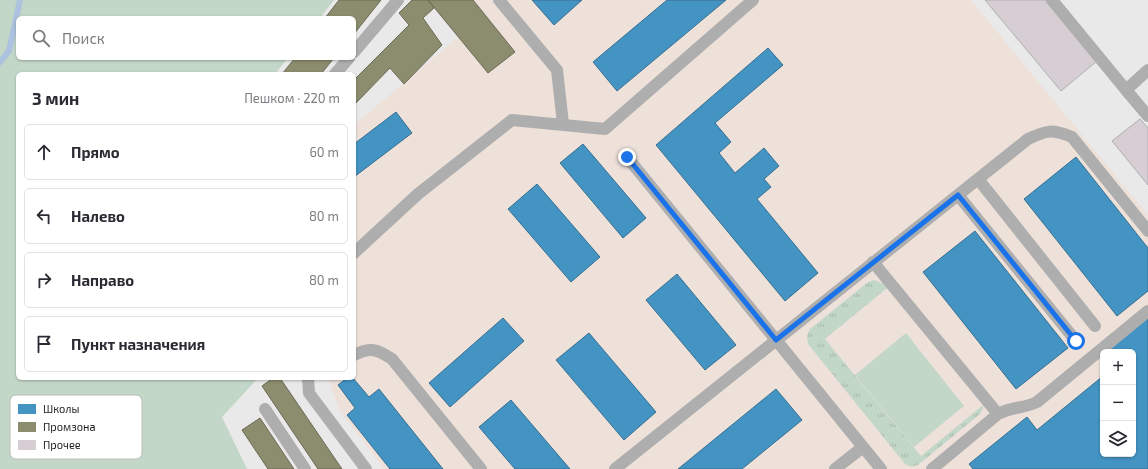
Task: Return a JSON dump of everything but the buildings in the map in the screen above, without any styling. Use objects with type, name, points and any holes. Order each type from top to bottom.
[{"type":"lane","points":[[356,50],[398,0]]},
{"type":"lane","points":[[499,0],[557,70],[563,124]]},
{"type":"lane","points":[[356,251],[418,194],[512,120],[605,129],[753,0]]},
{"type":"lane","points":[[1052,0],[1148,116]]},
{"type":"lane","points":[[337,72],[347,60]]},
{"type":"lane","points":[[1126,90],[1148,70]]},
{"type":"lane","points":[[615,469],[1028,139],[1041,132],[1057,131],[1072,137],[1148,231]]},
{"type":"lane","points":[[627,157],[881,469]]},
{"type":"lane","points":[[978,179],[1095,326]]},
{"type":"lane","points":[[958,195],[1076,341]]},
{"type":"lane","points":[[874,262],[998,414]]},
{"type":"lane","points":[[932,469],[998,414],[1007,409],[1028,406],[1037,402],[1148,311]]},
{"type":"lane","points":[[356,354],[368,349],[380,351],[392,359],[481,469]]},
{"type":"lane","points":[[308,380],[309,393],[366,469]]},
{"type":"lane","points":[[264,409],[305,469]]},
{"type":"lane","points":[[835,469],[863,447]]},
{"type":"shaded area","points":[[428,0],[971,0],[1148,215],[1148,469],[384,469],[340,411],[329,380],[356,380],[356,123],[458,37]]},
{"type":"green space","points":[[0,0],[334,0],[322,16],[16,16],[16,60],[286,60],[277,72],[16,72],[16,380],[256,380],[222,417],[247,469],[0,469]]},
{"type":"green space","points":[[874,280],[884,284],[887,288],[825,339],[921,456],[983,405],[980,414],[915,466],[905,464],[808,344],[807,335],[810,329],[868,282]]},
{"type":"green space","points":[[906,333],[964,406],[914,447],[855,375]]},
{"type":"waterway","points":[[17,16],[20,0]]},
{"type":"waterway","points":[[0,62],[9,51],[16,19]]},
{"type":"route","points":[[627,157],[776,340],[958,195],[1076,341]]}]
